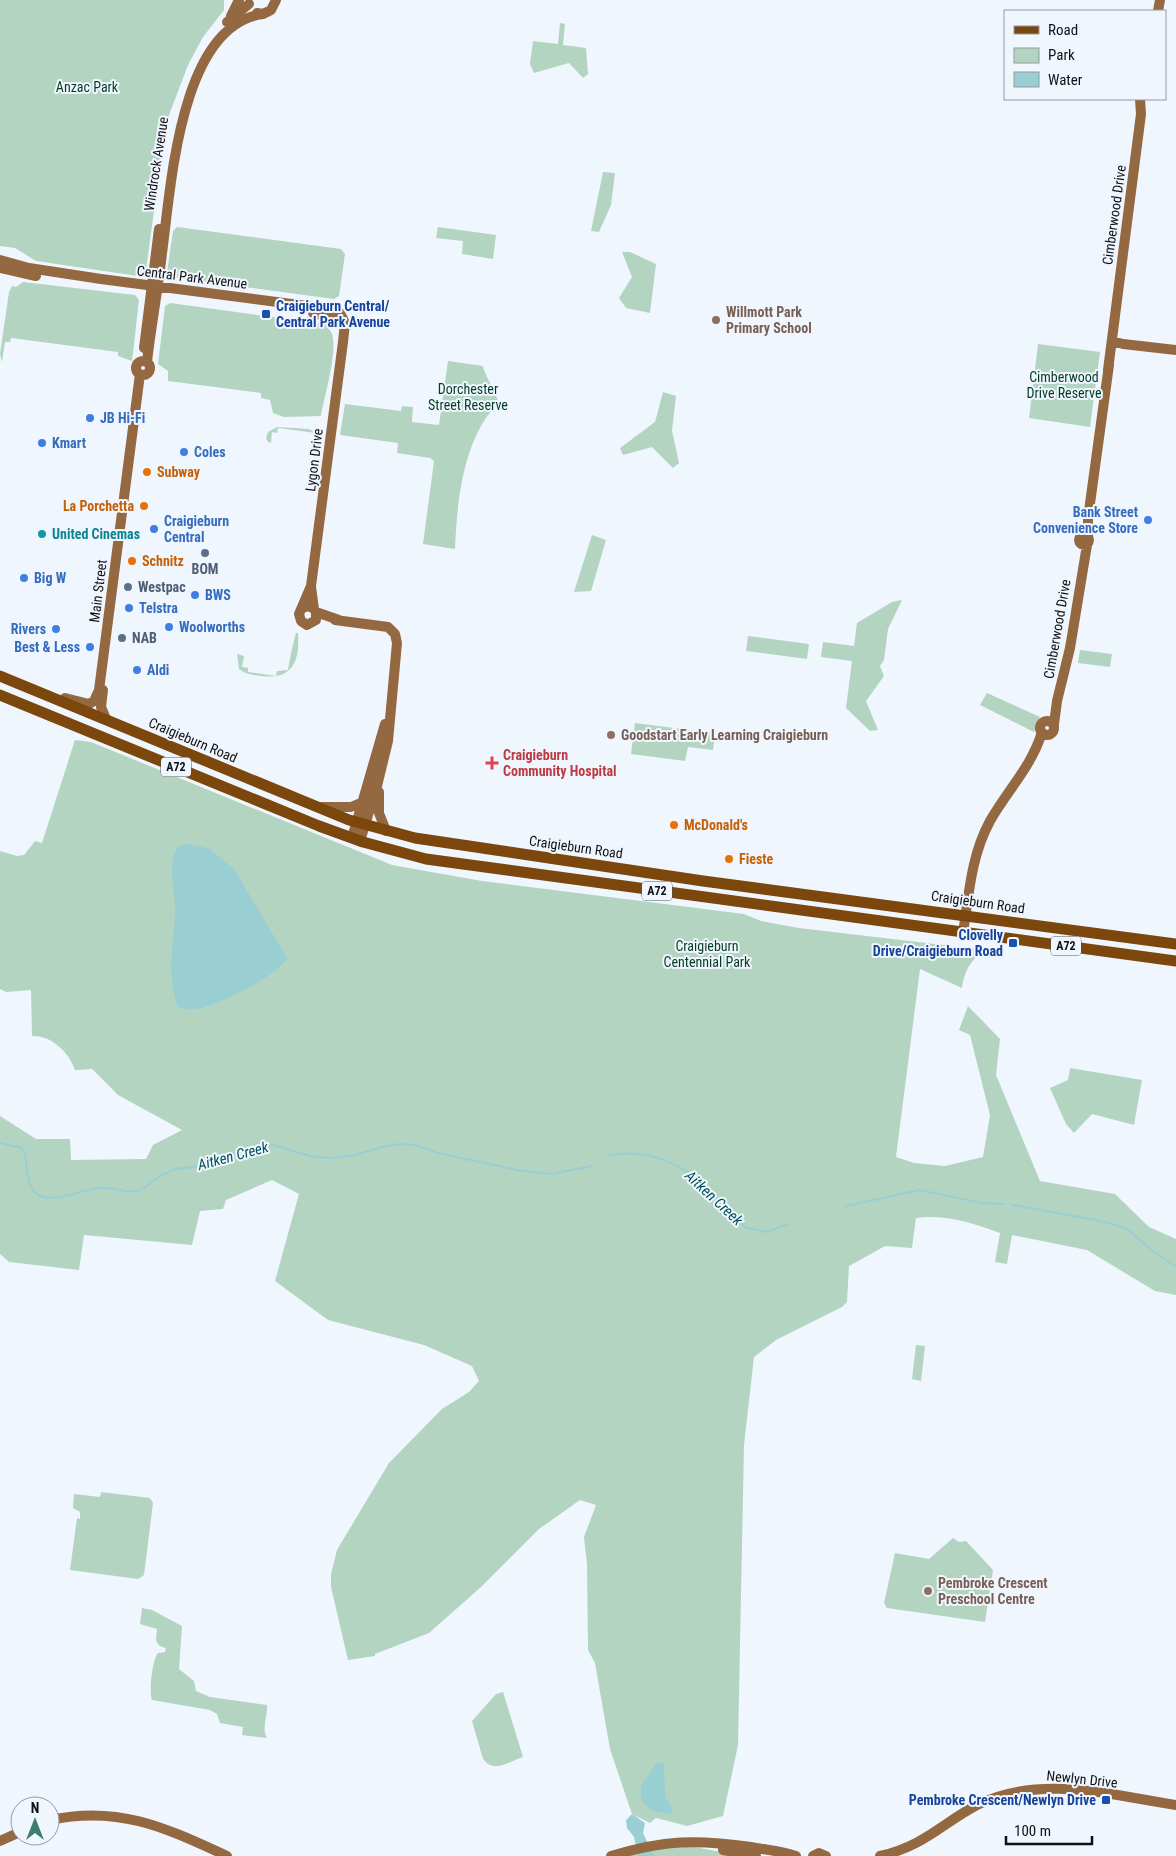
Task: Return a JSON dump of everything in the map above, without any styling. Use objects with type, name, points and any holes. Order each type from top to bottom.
[{"type":"main road","name":"Craigieburn Road","points":[[0,676],[310,804],[361,824],[386,831],[439,843],[1176,944]]},
{"type":"main road","name":"A72","points":[[0,695],[356,840],[456,864],[1176,961]]},
{"type":"street","points":[[246,1],[254,11],[263,14],[271,10],[276,0]]},
{"type":"street","name":"Windrock Avenue","points":[[164,217],[170,143],[184,94],[211,39],[246,1]]},
{"type":"street","name":"Windrock Avenue","points":[[154,288],[178,136],[188,100],[200,71],[214,47],[228,30],[248,17],[263,14]]},
{"type":"street","name":"Cimberwood Drive","points":[[959,932],[972,868],[988,826],[1036,750],[1047,728],[1057,701],[1070,648],[1108,370],[1108,353],[1115,341],[1114,319],[1141,114],[1140,100]]},
{"type":"street","name":"Cimberwood Drive","points":[[1141,114],[1147,100]]},
{"type":"street","name":"Central Park Avenue","points":[[0,260],[29,268],[322,314],[335,320],[343,337]]},
{"type":"street","name":"Central Park Avenue","points":[[0,268],[24,274],[336,310],[343,316],[343,337]]},
{"type":"street","points":[[143,374],[137,368],[144,362],[154,288]]},
{"type":"street","name":"Lygon Drive","points":[[302,608],[311,586],[343,337]]},
{"type":"street","points":[[1115,341],[1176,350]]},
{"type":"street","name":"Main Street","points":[[18,683],[86,704],[93,702],[98,693],[143,374]]},
{"type":"street","name":"Main Street","points":[[106,719],[102,713],[101,703],[143,374]]},
{"type":"street","name":"Lygon Drive","points":[[311,586],[316,614]]},
{"type":"street","points":[[316,614],[311,625],[303,624],[299,618],[302,608],[309,606],[316,614],[339,620],[384,625],[395,634],[398,652],[388,741],[379,797],[379,813],[386,831]]},
{"type":"street","points":[[361,824],[363,802],[391,702]]},
{"type":"street","points":[[356,840],[388,741]]},
{"type":"street","points":[[310,804],[339,808],[356,806],[363,802]]},
{"type":"street","name":"Newlyn Drive","points":[[880,1856],[922,1841],[983,1802],[1024,1790],[1068,1789],[1176,1805]]},
{"type":"street","points":[[60,1819],[92,1816],[132,1819],[160,1826],[227,1856]]},
{"type":"street","points":[[675,1842],[756,1856]]},
{"type":"street","points":[[611,1856],[657,1843],[675,1842],[714,1842],[796,1856]]},
{"type":"street","points":[[812,1856],[819,1853],[826,1856]]},
{"type":"green space","name":"Anzac Park","points":[[0,0],[224,0],[224,10],[203,37],[188,65],[169,115],[164,137],[146,270],[138,276],[36,261],[15,248],[0,246]]},
{"type":"green space","points":[[560,23],[565,24],[563,45],[586,48],[588,74],[583,78],[569,63],[534,73],[530,64],[533,41],[558,44]]},
{"type":"green space","points":[[603,172],[615,173],[611,205],[599,232],[591,231]]},
{"type":"green space","points":[[177,227],[341,249],[345,254],[339,296],[334,299],[171,277],[167,272],[173,231]]},
{"type":"green space","points":[[438,227],[496,235],[493,259],[462,254],[463,241],[436,238]]},
{"type":"green space","points":[[622,252],[630,252],[656,264],[650,313],[626,308],[619,298],[632,277]]},
{"type":"green space","points":[[23,282],[135,295],[139,300],[132,361],[118,356],[118,352],[11,338],[10,342],[5,342],[2,362],[0,354],[9,292],[12,286],[16,287]]},
{"type":"green space","points":[[170,303],[325,324],[332,334],[333,352],[321,416],[284,417],[273,413],[270,400],[261,398],[261,393],[168,381],[168,371],[158,364],[165,306]]},
{"type":"green space","name":"Cimberwood Drive Reserve","points":[[1038,344],[1100,352],[1090,427],[1029,418]]},
{"type":"green space","name":"Dorchester Street Reserve","points":[[448,361],[483,366],[498,403],[486,418],[477,434],[464,472],[460,491],[455,549],[423,544],[434,461],[430,458],[397,453],[398,443],[340,435],[345,404],[401,411],[402,406],[413,407],[412,422],[439,425]]},
{"type":"green space","points":[[663,392],[676,396],[672,431],[679,463],[673,468],[652,447],[623,455],[620,448],[655,422]]},
{"type":"green space","points":[[277,427],[309,429],[316,433],[278,428],[277,433],[272,432],[271,443],[268,442],[266,438],[268,432]]},
{"type":"green space","points":[[592,535],[606,540],[591,591],[574,592]]},
{"type":"green space","points":[[902,600],[888,629],[884,660],[880,666],[884,676],[866,701],[878,730],[870,731],[846,708],[852,661],[821,657],[823,642],[854,646],[857,623],[892,602]]},
{"type":"green space","points":[[296,633],[298,633],[297,653],[292,667],[287,672],[276,676],[277,671],[288,670]]},
{"type":"green space","points":[[748,636],[809,644],[807,659],[746,651]]},
{"type":"green space","points":[[1080,650],[1112,654],[1110,667],[1078,663]]},
{"type":"green space","points":[[237,654],[244,656],[242,667],[248,668],[248,672],[275,676],[255,675],[241,671]]},
{"type":"green space","points":[[987,693],[1040,717],[1034,732],[980,705]]},
{"type":"green space","points":[[635,723],[713,733],[715,736],[713,750],[688,747],[685,761],[631,754]]},
{"type":"green space","name":"Craigieburn Centennial Park","points":[[75,740],[91,742],[392,865],[482,881],[744,914],[761,921],[799,928],[986,950],[969,966],[962,988],[920,969],[896,1157],[914,1163],[945,1166],[983,1157],[990,1115],[970,1035],[959,1030],[968,1006],[1000,1039],[996,1075],[1040,1181],[1115,1194],[1149,1227],[1176,1239],[1176,1295],[1155,1291],[1087,1250],[1012,1235],[1007,1264],[995,1262],[1000,1233],[948,1218],[916,1218],[912,1248],[885,1246],[849,1266],[847,1302],[842,1307],[776,1340],[754,1357],[744,1445],[738,1745],[723,1816],[687,1826],[656,1818],[650,1823],[632,1814],[610,1749],[595,1663],[588,1650],[587,1564],[584,1537],[596,1505],[580,1500],[539,1529],[481,1587],[429,1633],[375,1654],[375,1656],[348,1660],[331,1587],[331,1574],[337,1550],[389,1463],[442,1409],[469,1392],[479,1381],[472,1366],[424,1345],[328,1320],[275,1281],[299,1194],[272,1180],[226,1200],[223,1209],[200,1211],[192,1245],[84,1235],[79,1270],[9,1262],[0,1254],[0,1116],[36,1139],[70,1139],[71,1160],[146,1159],[153,1145],[182,1130],[118,1095],[92,1069],[75,1070],[64,1051],[58,1046],[46,1038],[32,1036],[31,990],[6,992],[0,989],[0,851],[17,856],[24,855],[35,841],[42,843]]},
{"type":"green space","points":[[1070,1068],[1142,1080],[1134,1125],[1092,1114],[1074,1133],[1066,1124],[1050,1088],[1068,1080]]},
{"type":"green space","points":[[916,1345],[925,1346],[921,1381],[912,1379]]},
{"type":"green space","points":[[101,1492],[150,1498],[153,1503],[144,1575],[138,1579],[70,1570],[77,1518],[80,1519],[80,1512],[73,1508],[74,1494],[100,1497]]},
{"type":"green space","points":[[953,1538],[959,1542],[966,1541],[993,1570],[985,1622],[887,1608],[884,1603],[895,1553],[929,1559]]},
{"type":"green space","points":[[142,1608],[152,1610],[182,1626],[179,1669],[194,1681],[196,1691],[210,1697],[267,1705],[265,1734],[267,1738],[242,1735],[243,1727],[220,1723],[217,1714],[210,1710],[152,1700],[151,1683],[154,1662],[158,1653],[165,1652],[166,1648],[157,1642],[157,1629],[140,1624]]},
{"type":"green space","points":[[503,1692],[523,1757],[502,1765],[492,1766],[483,1759],[472,1721],[496,1694]]},
{"type":"green space","points":[[657,1847],[695,1847],[741,1856],[624,1856]]},
{"type":"water","points":[[189,844],[210,849],[234,869],[287,958],[272,973],[246,989],[219,1002],[197,1009],[178,1007],[174,994],[171,969],[175,921],[172,863],[177,848]]},
{"type":"water","points":[[657,1762],[664,1764],[665,1797],[673,1809],[671,1814],[652,1811],[641,1800],[641,1786]]},
{"type":"water","points":[[632,1814],[645,1823],[643,1833],[654,1856],[638,1856],[634,1837],[627,1828],[626,1820]]},
{"type":"waterway","name":"Aitken Creek","points":[[0,1143],[22,1148],[26,1158],[30,1185],[36,1193],[43,1197],[52,1198],[101,1188],[139,1191],[162,1175],[175,1169],[202,1166],[238,1152],[273,1145],[310,1156],[329,1158],[351,1156],[400,1144],[415,1145],[438,1153],[517,1170],[551,1174],[592,1166]]},
{"type":"waterway","name":"Aitken Creek","points":[[610,1155],[642,1154],[680,1167],[690,1173],[745,1227],[766,1232],[789,1224]]},
{"type":"waterway","name":"Aitken Creek","points":[[846,1206],[919,1190],[982,1203],[1003,1204]]},
{"type":"waterway","name":"Aitken Creek","points":[[1013,1205],[1101,1221],[1121,1227],[1130,1231],[1150,1249],[1175,1266]]},
{"type":"place","name":"Craigieburn Central/ Central Park Avenue","points":[[266,314]]},
{"type":"place","name":"Willmott Park Primary School","points":[[716,320]]},
{"type":"place","name":"JB Hi-Fi","points":[[90,418]]},
{"type":"place","name":"Kmart","points":[[42,443]]},
{"type":"place","name":"Coles","points":[[184,452]]},
{"type":"place","name":"Subway","points":[[147,472]]},
{"type":"place","name":"La Porchetta","points":[[144,506]]},
{"type":"place","name":"Bank Street Convenience Store","points":[[1148,520]]},
{"type":"place","name":"Craigieburn Central","points":[[154,529]]},
{"type":"place","name":"United Cinemas","points":[[42,534]]},
{"type":"place","name":"BOM","points":[[205,553]]},
{"type":"place","name":"Schnitz","points":[[132,561]]},
{"type":"place","name":"Big W","points":[[24,578]]},
{"type":"place","name":"Westpac","points":[[128,587]]},
{"type":"place","name":"BWS","points":[[195,595]]},
{"type":"place","name":"Telstra","points":[[129,608]]},
{"type":"place","name":"Woolworths","points":[[169,627]]},
{"type":"place","name":"Rivers","points":[[56,629]]},
{"type":"place","name":"NAB","points":[[122,638]]},
{"type":"place","name":"Best & Less","points":[[90,647]]},
{"type":"place","name":"Aldi","points":[[137,670]]},
{"type":"place","name":"Goodstart Early Learning Craigieburn","points":[[611,735]]},
{"type":"place","name":"Craigieburn Community Hospital","points":[[492,763]]},
{"type":"place","name":"McDonald's","points":[[674,825]]},
{"type":"place","name":"Fieste","points":[[729,859]]},
{"type":"place","name":"Clovelly Drive/Craigieburn Road","points":[[1013,943]]},
{"type":"place","name":"Pembroke Crescent Preschool Centre","points":[[928,1591]]},
{"type":"place","name":"Pembroke Crescent/Newlyn Drive","points":[[1106,1800]]}]
